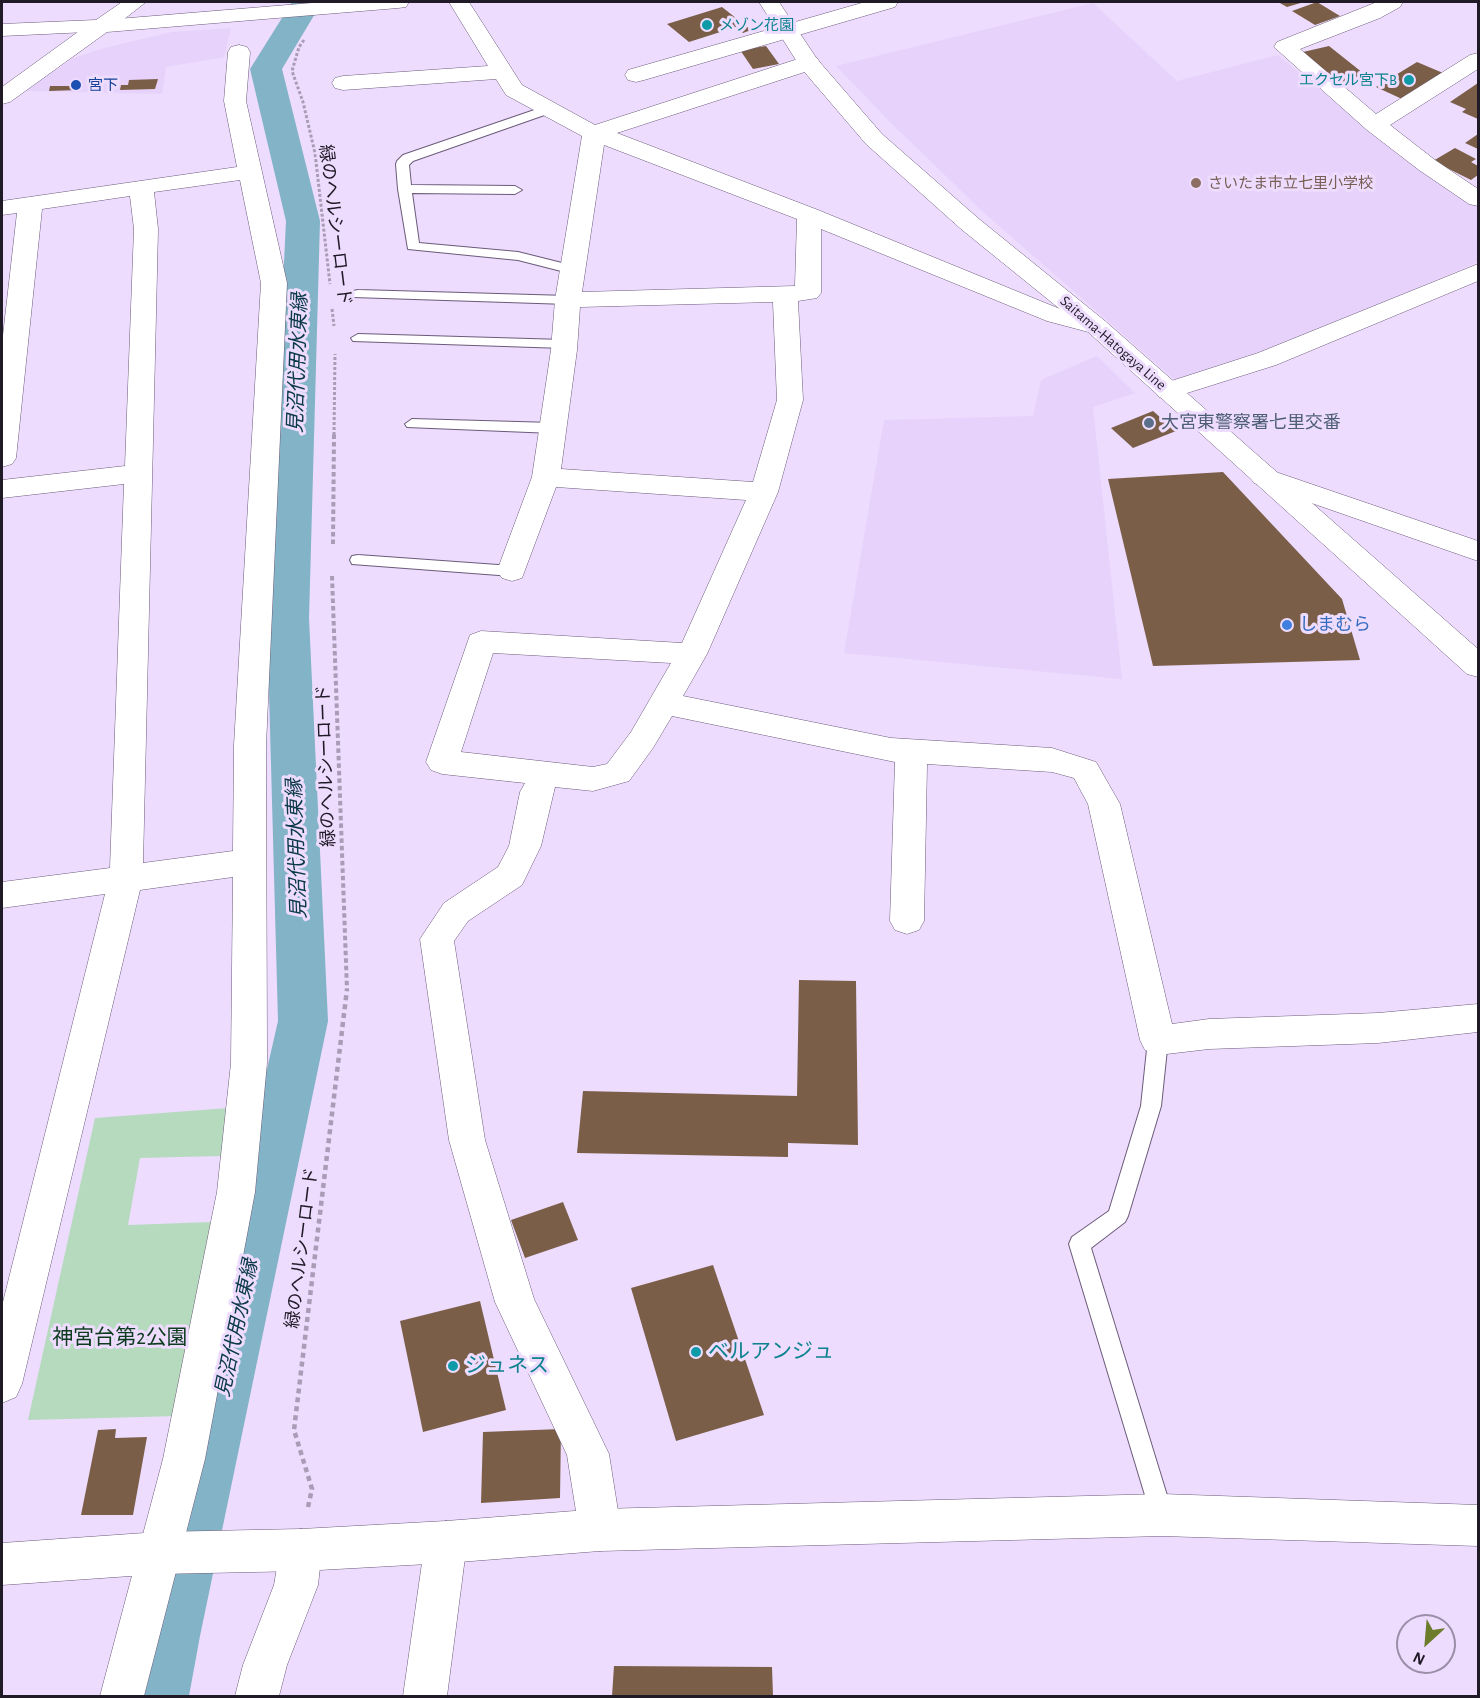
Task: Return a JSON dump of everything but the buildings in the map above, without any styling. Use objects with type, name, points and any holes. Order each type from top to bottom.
[{"type":"street","points":[[2,97],[135,2]]},
{"type":"street","points":[[2,30],[101,26],[398,2]]},
{"type":"street","points":[[459,2],[514,90],[594,134],[809,215],[1056,316],[1096,326]]},
{"type":"street","name":"Saitama-Hatogaya Line","points":[[769,2],[809,63],[874,139],[970,224],[1096,326],[1479,666]]},
{"type":"street","points":[[636,75],[887,2]]},
{"type":"street","points":[[1392,2],[1372,13],[1285,47],[1375,125],[1426,165],[1476,195]]},
{"type":"street","points":[[122,1696],[184,1460],[236,1192],[249,1063],[250,745],[274,283],[235,101],[239,52]]},
{"type":"street","points":[[1375,125],[1479,60]]},
{"type":"street","points":[[594,134],[809,63]]},
{"type":"street","points":[[343,83],[503,72]]},
{"type":"street","points":[[512,571],[546,477],[568,300],[594,134]]},
{"type":"street","points":[[2,458],[16,206],[250,172]]},
{"type":"street","points":[[2,1384],[126,878],[146,229],[141,187]]},
{"type":"street","points":[[568,300],[808,293],[809,215]]},
{"type":"street","points":[[1168,391],[1267,359],[1479,272]]},
{"type":"street","points":[[692,654],[481,642],[458,719],[442,762],[593,779],[618,773],[665,703],[692,654],[764,492],[790,399],[785,295]]},
{"type":"street","points":[[2,489],[139,473]]},
{"type":"street","points":[[546,477],[764,492]]},
{"type":"street","points":[[1264,477],[1479,551]]},
{"type":"street","points":[[665,703],[891,750],[1052,760],[1084,770],[1104,804],[1158,1040],[1209,1034],[1378,1028],[1479,1018]]},
{"type":"street","points":[[907,921],[911,752]]},
{"type":"street","points":[[546,774],[536,792],[525,846],[510,876],[456,912],[437,939],[467,1140],[515,1302],[588,1454],[600,1530]]},
{"type":"street","points":[[2,895],[250,862]]},
{"type":"street","points":[[2,1564],[159,1553],[296,1539],[446,1542],[600,1530],[1162,1515],[1479,1526]]},
{"type":"street","points":[[257,1696],[265,1665],[296,1585],[296,1539]]},
{"type":"street","points":[[425,1696],[446,1542]]},
{"type":"lane","points":[[549,109],[408,158],[402,164],[413,246],[518,256],[573,270]]},
{"type":"lane","points":[[405,189],[515,190]]},
{"type":"lane","points":[[358,294],[568,300]]},
{"type":"lane","points":[[358,338],[564,344]]},
{"type":"lane","points":[[412,424],[553,428]]},
{"type":"lane","points":[[357,560],[512,571]]},
{"type":"lane","points":[[1158,1040],[1151,1106],[1118,1216],[1079,1244],[1162,1515]]},
{"type":"path","name":"緑のヘルシーロード","points":[[307,36],[299,47],[292,71],[303,102],[315,153],[330,287]]},
{"type":"path","name":"緑のヘルシーロード","points":[[331,298],[334,331]]},
{"type":"path","points":[[333,545],[335,353]]},
{"type":"path","name":"緑のヘルシーロード","points":[[296,1539],[312,1488],[294,1430],[348,979],[333,568]]},
{"type":"shaded area","name":"さいたま市立七里小学校","points":[[1093,3],[1177,81],[1278,55],[1402,158],[1478,207],[1478,262],[1280,346],[1175,380],[982,211],[836,66]]},
{"type":"shaded area","points":[[231,28],[224,57],[166,67],[162,94],[24,91],[74,58],[104,48],[172,32]]},
{"type":"shaded area","points":[[1097,356],[1135,393],[1093,407],[1122,679],[844,653],[884,420],[1033,416],[1041,380]]},
{"type":"green space","name":"神宮台第2公園","points":[[229,1108],[222,1156],[140,1158],[128,1225],[212,1222],[179,1416],[28,1420],[95,1118]]},
{"type":"waterway","name":"見沼代用水東縁","points":[[158,1696],[169,1636],[303,1021],[288,618],[303,221],[266,69],[307,2]]},
{"type":"place","name":"メゾン花園","points":[[707,25]]},
{"type":"place","name":"エクセル宮下B","points":[[1409,80]]},
{"type":"place","name":"宮下","points":[[76,85]]},
{"type":"place","name":"さいたま市立七里小学校","points":[[1196,183]]},
{"type":"place","name":"大宮東警察署七里交番","points":[[1149,423]]},
{"type":"place","name":"しまむら","points":[[1287,625]]},
{"type":"place","name":"ベルアンジュ","points":[[696,1352]]},
{"type":"place","name":"ジュネス","points":[[453,1366]]}]
